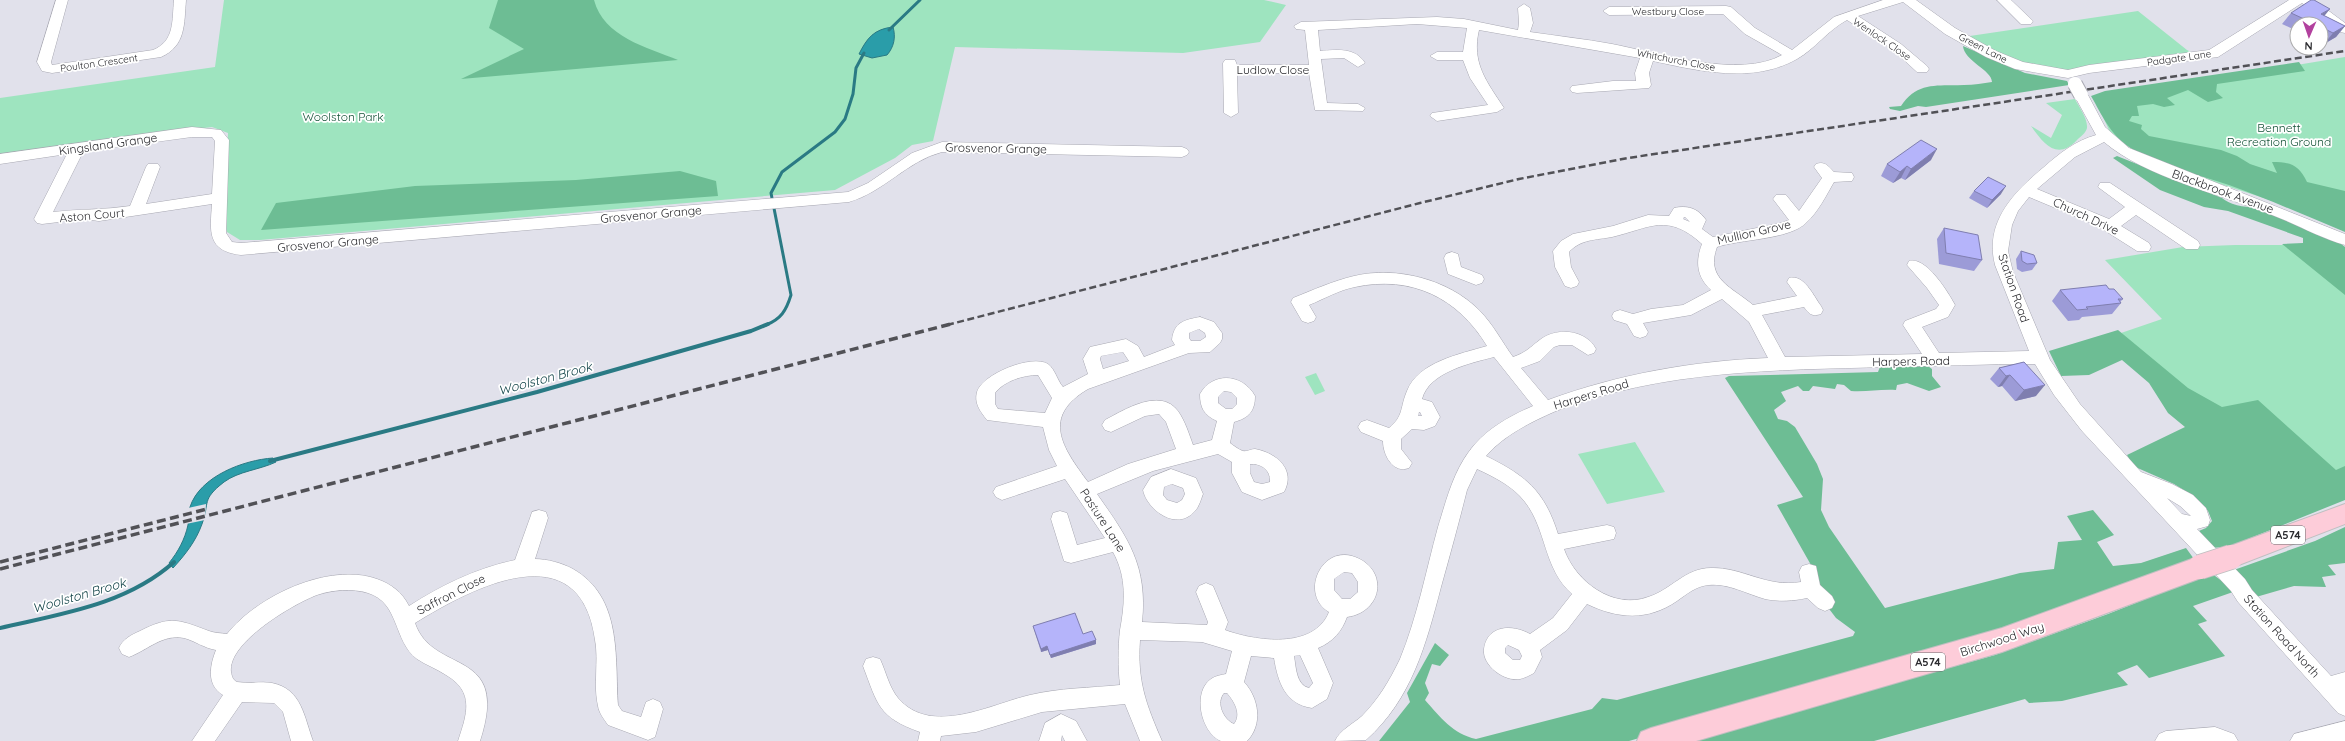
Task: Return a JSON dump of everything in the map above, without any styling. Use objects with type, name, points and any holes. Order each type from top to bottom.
[{"type":"main road","name":"Birchwood Way","points":[[1651,741],[2002,640],[2345,514]]},
{"type":"street","name":"Poulton Crescent","points":[[62,0],[44,62],[47,68],[52,69],[156,54],[166,50],[176,41],[180,0]]},
{"type":"street","points":[[1844,0],[1854,12]]},
{"type":"street","name":"Whitchurch Close","points":[[1306,26],[1336,27],[1418,20],[1474,25],[1523,35],[1602,46],[1702,67],[1730,69],[1762,66],[1793,56],[1826,28],[1854,12],[1898,0]]},
{"type":"street","name":"Green Lane","points":[[1908,0],[1950,31],[1990,54],[2020,66],[2075,84]]},
{"type":"street","points":[[2003,0],[2026,21]]},
{"type":"street","name":"Padgate Lane","points":[[2075,84],[2089,69],[2213,54],[2298,0]]},
{"type":"street","points":[[2305,0],[2345,29]]},
{"type":"street","points":[[1510,7],[1522,4],[1526,22],[1523,35]]},
{"type":"street","name":"Westbury Close","points":[[1608,10],[1724,5],[1750,31],[1793,56]]},
{"type":"street","name":"Wenlock Close","points":[[1854,12],[1877,36],[1901,50],[1919,66],[1902,64]]},
{"type":"street","points":[[1437,115],[1500,113],[1476,76],[1468,56],[1469,39],[1474,25]]},
{"type":"street","name":"Ludlow Close","points":[[1306,26],[1314,54],[1316,69],[1314,107],[1358,108]]},
{"type":"street","name":"Ludlow Close","points":[[1314,54],[1346,54],[1356,58],[1358,63]]},
{"type":"street","points":[[1577,90],[1613,85],[1645,89],[1642,73],[1648,55]]},
{"type":"street","points":[[1437,56],[1468,56]]},
{"type":"street","name":"Ludlow Close","points":[[1231,113],[1230,66],[1316,69]]},
{"type":"street","points":[[2075,84],[2094,122],[2104,137]]},
{"type":"street","name":"Kingsland Grange","points":[[0,159],[192,132],[216,133]]},
{"type":"street","name":"Grosvenor Grange","points":[[216,133],[222,140],[218,233],[220,239],[227,247],[241,250],[857,195],[875,185],[918,154],[942,147],[1182,152]]},
{"type":"street","name":"Station Road","points":[[2104,137],[2090,140],[2081,145],[2027,190],[2014,205],[2004,223],[2000,249],[2007,275],[2041,358],[2055,383],[2073,408],[2176,521],[2197,541]]},
{"type":"street","name":"Blackbrook Avenue","points":[[2104,137],[2124,151],[2138,158],[2345,240]]},
{"type":"street","name":"Aston Court","points":[[77,149],[42,219],[84,214],[99,216],[220,198]]},
{"type":"street","points":[[136,210],[153,167]]},
{"type":"street","name":"Mullion Grove","points":[[1779,364],[1766,335],[1750,312],[1722,291],[1711,279],[1705,269],[1704,257],[1710,243],[1723,238],[1779,229],[1799,221],[1826,172],[1847,177]]},
{"type":"street","points":[[2105,187],[2192,245]]},
{"type":"street","name":"Church Drive","points":[[2027,190],[2110,226],[2143,248]]},
{"type":"street","points":[[1781,199],[1799,221]]},
{"type":"street","points":[[2110,226],[2136,208]]},
{"type":"street","points":[[1571,282],[1563,268],[1561,251],[1568,242],[1576,237],[1614,231],[1649,220],[1674,222],[1694,230],[1710,243]]},
{"type":"street","points":[[1437,289],[1453,264],[1476,279]]},
{"type":"street","points":[[1914,265],[1933,284],[1947,305],[1947,308],[1942,313],[1911,325],[1935,360]]},
{"type":"street","points":[[1308,317],[1295,297],[1357,280],[1395,279],[1417,283],[1437,289],[1470,311],[1484,327],[1498,350],[1545,408]]},
{"type":"street","points":[[1750,312],[1811,305],[1795,282]]},
{"type":"street","points":[[1631,323],[1647,314],[1681,312],[1702,303],[1722,291]]},
{"type":"street","points":[[1511,365],[1534,356],[1548,343],[1559,339],[1582,339]]},
{"type":"street","points":[[1098,378],[1091,361],[1092,354],[1096,351],[1119,344],[1126,345],[1132,350],[1139,366]]},
{"type":"street","points":[[1052,421],[993,414],[986,406],[986,392],[993,384],[1004,377],[1041,368],[1047,373],[1053,388],[1063,397],[1098,378],[1173,355],[1188,347]]},
{"type":"street","points":[[1403,463],[1392,451],[1392,437],[1408,422],[1424,423],[1429,421],[1431,417],[1426,407],[1412,402],[1420,382],[1429,376],[1477,356],[1498,350]]},
{"type":"street","name":"Harpers Road","points":[[1346,741],[1378,714],[1388,701],[1407,668],[1431,591],[1458,490],[1474,459],[1484,446],[1503,430],[1520,419],[1545,408],[1611,386],[1670,373],[1733,365],[2041,358]]},
{"type":"street","name":"Pasture Lane","points":[[1063,397],[1055,408],[1052,421],[1055,442],[1069,470],[1118,542],[1128,561],[1132,577],[1135,609],[1130,631],[1129,666],[1137,710],[1151,741]]},
{"type":"street","points":[[1111,425],[1143,409],[1154,408],[1164,410],[1171,416],[1180,455],[1171,476]]},
{"type":"street","points":[[1220,446],[1227,417]]},
{"type":"street","points":[[1367,427],[1392,437]]},
{"type":"street","points":[[1085,492],[1133,468],[1220,446],[1242,459]]},
{"type":"street","points":[[1474,459],[1514,481],[1525,489],[1538,507],[1560,564],[1568,578],[1584,594],[1604,603],[1638,608],[1653,606],[1688,582],[1710,576],[1736,579],[1775,592],[1815,588]]},
{"type":"street","points":[[1002,492],[1069,470]]},
{"type":"street","name":"Station Road","points":[[2136,478],[2154,484],[2187,501],[2197,509],[2202,516],[2201,520],[2194,523],[2176,521]]},
{"type":"street","points":[[522,568],[539,518]]},
{"type":"street","points":[[1060,519],[1071,555],[1118,542]]},
{"type":"street","points":[[1553,543],[1607,533]]},
{"type":"street","name":"Station Road North","points":[[2197,541],[2238,585],[2245,596],[2336,684],[2345,706]]},
{"type":"street","name":"Saffron Close","points":[[406,618],[446,594],[484,576],[522,568],[552,570],[580,583],[589,595],[603,629],[608,707],[615,718],[648,730],[653,709]]},
{"type":"street","points":[[302,741],[288,702],[280,695],[270,692],[237,692],[228,687],[222,680],[220,664],[230,644],[246,628],[287,600],[303,592],[328,584],[354,582],[376,588],[398,603],[406,618],[411,638],[419,650],[457,671],[474,687],[478,698],[477,712],[469,741]]},
{"type":"street","points":[[1206,592],[1218,622],[1213,635]]},
{"type":"street","points":[[1529,646],[1560,624],[1584,594]]},
{"type":"street","points":[[1130,631],[1213,635],[1244,645],[1283,648],[1306,644],[1330,631],[1337,620],[1341,608]]},
{"type":"street","points":[[136,638],[165,630],[181,629],[192,632],[206,640],[230,644]]},
{"type":"street","points":[[1283,648],[1293,689],[1302,697],[1312,698],[1320,692],[1323,683],[1306,644]]},
{"type":"street","points":[[1233,685],[1244,645]]},
{"type":"street","points":[[873,666],[885,697],[894,709],[913,720],[930,734],[948,727],[1004,715],[1028,705],[1133,694]]},
{"type":"street","points":[[203,741],[237,692]]},
{"type":"street","points":[[1055,733],[1062,701]]},
{"type":"street","points":[[1055,733],[1070,728],[1076,741]]},
{"type":"street","points":[[2301,741],[2345,731]]},
{"type":"street","points":[[2166,741],[2215,737],[2227,741]]},
{"type":"green space","name":"Woolston Park","points":[[224,0],[1264,0],[1286,5],[1260,42],[1183,53],[955,47],[933,141],[912,145],[895,158],[835,190],[260,240],[240,240],[227,232],[224,219],[228,133],[212,127],[0,154],[0,98],[215,67]]},
{"type":"green space","points":[[498,0],[594,0],[599,13],[617,32],[640,45],[678,60],[461,79],[524,49],[489,28]]},
{"type":"green space","points":[[2138,11],[2187,50],[2195,54],[2074,70],[2058,69],[2016,60],[1963,37]]},
{"type":"green space","points":[[1963,46],[2025,73],[2067,81],[2069,85],[1926,107],[1918,106],[1900,111],[1890,109],[1889,107],[1901,106],[1914,92],[1929,86],[1971,85],[1992,82],[1988,73],[1968,56]]},
{"type":"green space","name":"Bennett Recreation Ground","points":[[2345,57],[2345,224],[2186,173],[2120,140],[2110,132],[2094,98]]},
{"type":"green space","points":[[2299,62],[2305,71],[2217,84],[2216,92],[2223,98],[2208,102],[2188,90],[2167,98],[2175,105],[2164,107],[2153,104],[2137,106],[2139,116],[2132,116],[2129,121],[2142,125],[2141,129],[2149,136],[2221,150],[2237,156],[2250,164],[2277,173],[2272,162],[2289,164],[2301,172],[2307,182],[2345,191],[2345,232],[2244,190],[2177,169],[2140,154],[2122,142],[2107,124],[2091,96],[2105,91]]},
{"type":"green space","points":[[2075,99],[2085,117],[2087,128],[2083,135],[2070,146],[2057,150],[2051,148],[2041,139],[2031,126],[2051,138],[2062,115],[2046,103]]},
{"type":"green space","points":[[2117,156],[2222,198],[2232,204],[2271,211],[2335,239],[2345,247],[2345,295],[2282,244],[2303,243],[2303,238],[2228,211],[2204,207],[2160,190],[2113,158]]},
{"type":"green space","points":[[680,171],[716,181],[718,196],[261,230],[276,203],[415,186],[576,180]]},
{"type":"green space","points":[[2235,245],[2340,245],[2345,249],[2345,469],[2335,474],[2222,428],[2121,333],[2162,319],[2105,260],[2183,247]]},
{"type":"green space","points":[[2118,330],[2188,388],[2222,407],[2258,400],[2336,470],[2345,466],[2345,500],[2228,547],[2208,548],[2194,533],[2206,528],[2212,521],[2208,511],[2195,497],[2174,484],[2133,466],[2127,455],[2185,427],[2168,413],[2149,383],[2122,360],[2089,375],[2061,376],[2049,351]]},
{"type":"green space","points":[[1900,363],[1908,367],[1925,364],[1932,369],[1932,376],[1941,387],[1929,391],[1907,383],[1897,385],[1896,390],[1851,391],[1844,385],[1837,384],[1835,389],[1813,386],[1809,391],[1803,391],[1798,386],[1781,392],[1786,401],[1774,410],[1778,419],[1787,421],[1795,427],[1817,464],[1823,479],[1821,510],[1829,527],[1885,608],[2020,573],[2054,569],[2058,542],[2082,540],[2067,516],[2093,510],[2114,535],[2097,542],[2113,566],[2141,563],[2186,548],[2194,559],[2040,622],[1629,741],[1379,741],[1410,702],[1407,693],[1435,643],[1449,655],[1440,666],[1432,664],[1425,683],[1429,693],[1425,700],[1454,729],[1468,737],[1476,739],[1592,709],[1602,698],[1617,700],[1853,636],[1855,632],[1836,618],[1817,593],[1811,565],[1777,505],[1803,497],[1725,378],[1729,376],[1878,372],[1881,364]]},
{"type":"green space","points":[[1316,373],[1325,391],[1315,395],[1305,377]]},
{"type":"green space","points":[[1635,442],[1665,492],[1607,504],[1578,454]]},
{"type":"green space","points":[[2345,527],[2345,563],[2328,565],[2336,575],[2322,577],[2326,587],[2294,586],[2256,597],[2231,571],[2315,541]]},
{"type":"green space","points":[[2211,573],[2226,584],[2233,592],[2193,606],[2207,621],[2198,624],[2225,656],[2149,678],[2137,665],[2117,673],[2128,685],[2062,701],[2029,703],[2025,699],[1874,741],[1688,741],[1995,655],[2108,614]]},
{"type":"water","points":[[893,27],[894,42],[887,55],[872,58],[859,54],[865,43],[872,35],[886,28]]},
{"type":"water","points":[[273,458],[276,462],[236,475],[224,482],[212,493],[207,502],[202,524],[197,536],[186,553],[173,568],[169,563],[178,550],[185,535],[190,507],[195,496],[203,487],[213,478],[237,466],[262,459]]},
{"type":"pier","points":[[206,504],[205,520],[186,524],[188,508]]},
{"type":"building","points":[[2311,0],[2314,0],[2330,9],[2321,14],[2325,16],[2298,16],[2291,13]]},
{"type":"building","points":[[2329,18],[2345,26],[2333,33],[2329,31]]},
{"type":"building","points":[[1921,140],[1937,149],[1911,169],[1907,166],[1900,172],[1887,164]]},
{"type":"building","points":[[1988,177],[2006,186],[1992,200],[1974,191]]},
{"type":"building","points":[[1944,228],[1978,235],[1982,260],[1946,253]]},
{"type":"building","points":[[2021,251],[2034,255],[2037,263],[2027,264],[2022,261]]},
{"type":"building","points":[[2106,285],[2109,289],[2114,289],[2123,299],[2118,299],[2121,303],[2086,307],[2088,309],[2077,310],[2060,290]]},
{"type":"building","points":[[2024,362],[2045,385],[2024,390],[2010,375],[2006,376],[1999,368]]},
{"type":"building","points":[[1075,613],[1083,634],[1092,631],[1096,640],[1050,655],[1047,646],[1041,649],[1033,626]]},
{"type":"waterway","name":"Woolston Brook","points":[[889,30],[920,0]]},
{"type":"waterway","name":"Woolston Brook","points":[[766,325],[776,320],[782,314],[791,295],[771,193],[782,172],[835,132],[845,119],[853,94],[856,68],[864,53]]},
{"type":"waterway","name":"Woolston Brook","points":[[270,461],[537,392],[751,331],[768,324]]},
{"type":"waterway","name":"Woolston Brook","points":[[0,628],[92,606],[114,598],[155,577],[174,562]]},
{"type":"railway","points":[[947,325],[1420,203],[1519,179],[1628,158],[2345,51]]},
{"type":"railway","points":[[0,569],[951,324]]},
{"type":"railway","points":[[0,562],[207,509]]}]
